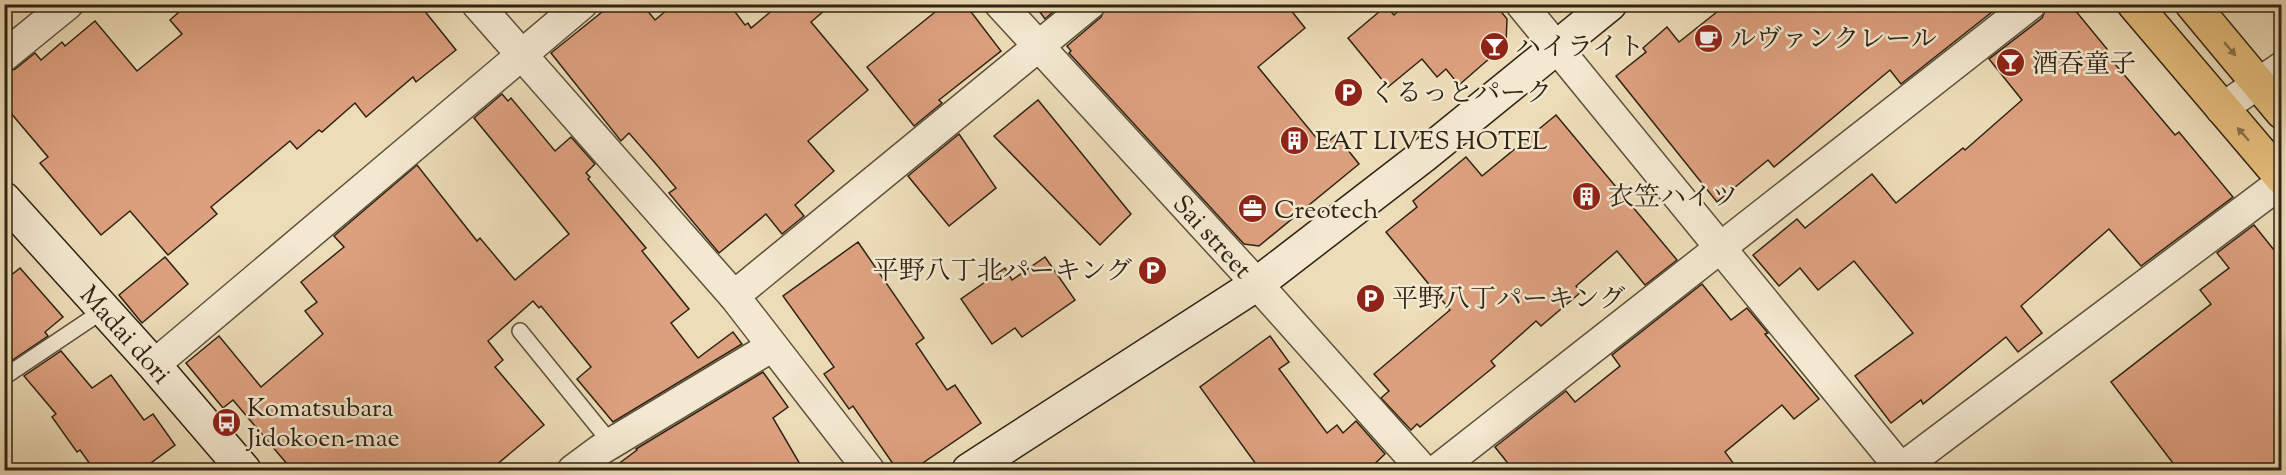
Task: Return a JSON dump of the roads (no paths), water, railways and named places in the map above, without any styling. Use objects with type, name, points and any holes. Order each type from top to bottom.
[{"type":"main road","points":[[2134,4],[2282,180]]},
{"type":"main road","points":[[2192,4],[2270,76],[2282,112]]},
{"type":"street","points":[[4,56],[68,4]]},
{"type":"street","points":[[477,4],[734,296],[771,347],[869,471]]},
{"type":"street","points":[[154,365],[582,4]]},
{"type":"street","name":"Sai street","points":[[999,4],[1257,284],[1423,471]]},
{"type":"street","points":[[734,296],[1090,4]]},
{"type":"street","points":[[1521,4],[1900,470],[2282,180]]},
{"type":"street","points":[[969,471],[1257,284],[1424,156],[1610,4]]},
{"type":"street","points":[[1437,471],[2031,4]]},
{"type":"street","points":[[2221,109],[2270,76]]},
{"type":"street","name":"Madai dori","points":[[4,199],[154,365],[244,471]]},
{"type":"street","points":[[573,471],[610,443],[771,347]]},
{"type":"lane","points":[[4,377],[104,309]]},
{"type":"lane","points":[[520,331],[610,443]]},
{"type":"place","name":"ルヴァンクレール","points":[[1709,38]]},
{"type":"place","name":"ハイライト","points":[[1494,46]]},
{"type":"place","name":"酒吞童子","points":[[2011,63]]},
{"type":"place","name":"くるっとパーク","points":[[1349,92]]},
{"type":"place","name":"EAT LIVES HOTEL","points":[[1294,140]]},
{"type":"place","name":"衣笠ハイツ","points":[[1587,196]]},
{"type":"place","name":"Creotech","points":[[1253,209]]},
{"type":"place","name":"平野八丁北パーキング","points":[[1153,270]]},
{"type":"place","name":"平野八丁パーキング","points":[[1371,298]]},
{"type":"place","name":"Komatsubara Jidokoen-mae","points":[[226,422]]}]
